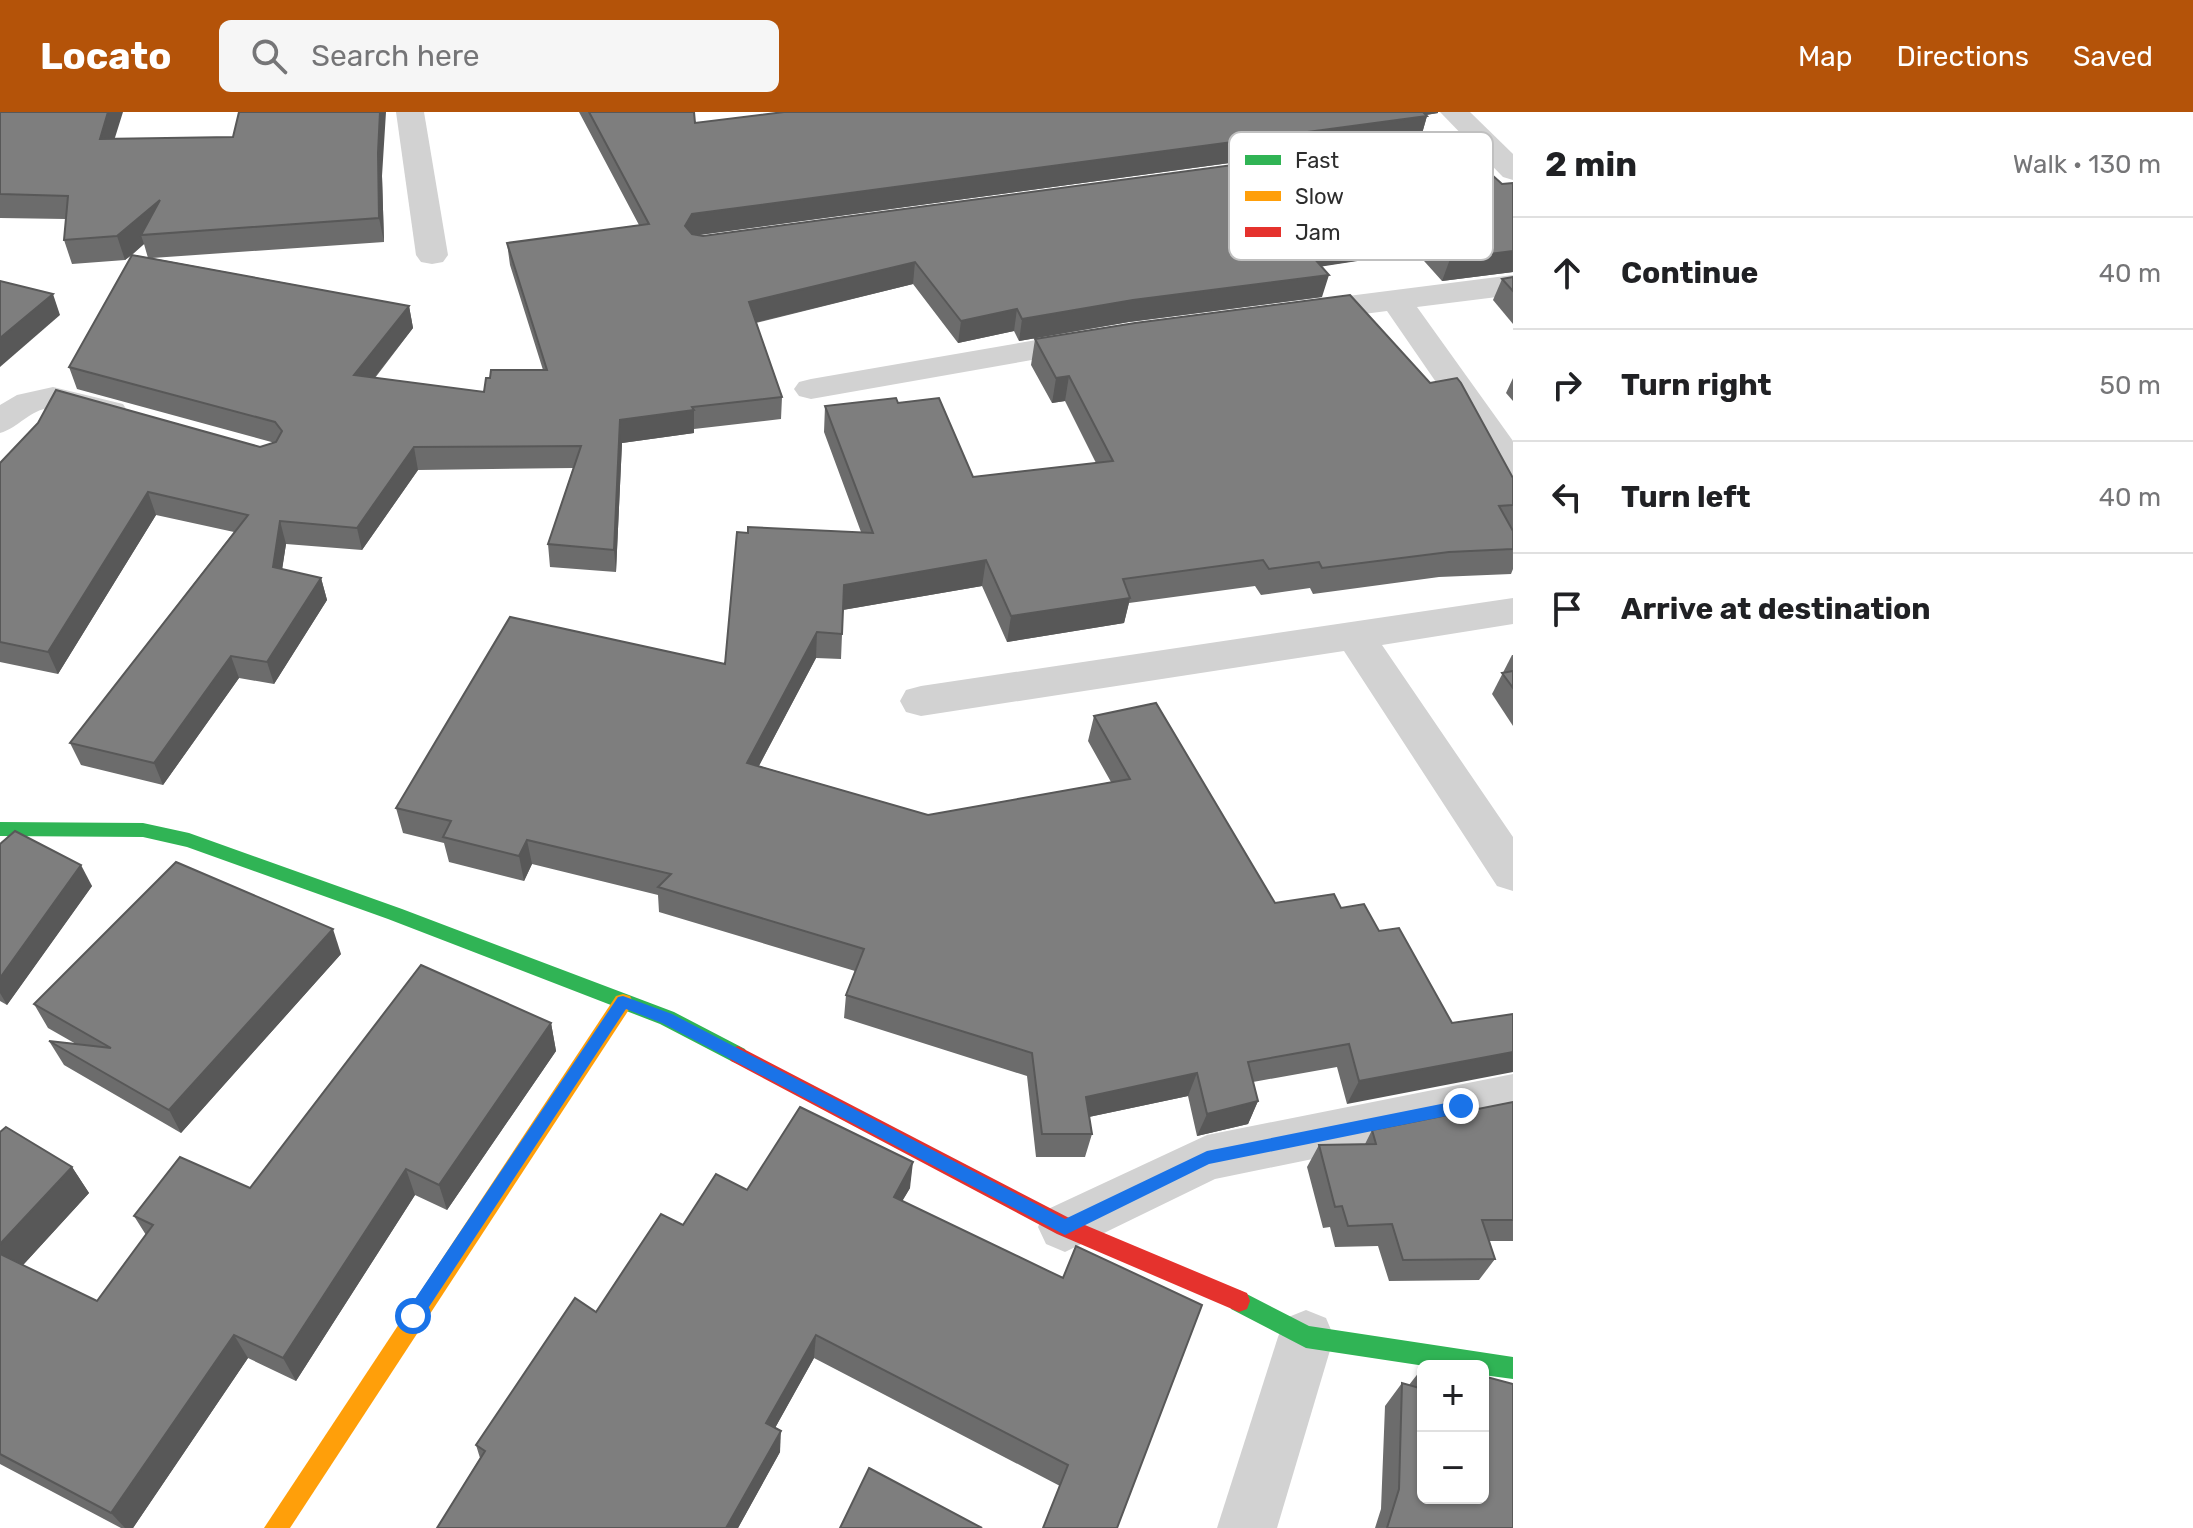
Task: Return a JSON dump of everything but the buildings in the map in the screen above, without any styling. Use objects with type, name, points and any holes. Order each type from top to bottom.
[{"type":"street","points":[[410,112],[432,255]]},
{"type":"street","points":[[1454,112],[1474,132]]},
{"type":"street","points":[[1493,151],[1513,171]]},
{"type":"street","points":[[1278,315],[1513,285]]},
{"type":"street","points":[[1396,300],[1513,467]]},
{"type":"street","points":[[811,389],[1129,335]]},
{"type":"street","points":[[0,422],[19,406],[48,394],[135,418]]},
{"type":"street","points":[[921,701],[1513,611]]},
{"type":"street","points":[[1356,637],[1513,873]]},
{"type":"street","points":[[0,829],[143,830],[189,840],[395,914],[667,1018],[1065,1227],[1219,1290],[1306,1337],[1513,1368]]},
{"type":"street","points":[[276,1528],[623,1002]]},
{"type":"street","points":[[1065,1227],[1207,1158],[1513,1096]]},
{"type":"street","points":[[1247,1528],[1306,1337]]},
{"type":"traffic: fast","points":[[0,829],[143,830],[189,840],[395,914],[667,1018],[738,1055]]},
{"type":"traffic: fast","points":[[1239,1301],[1306,1337],[1513,1368]]},
{"type":"traffic: slow","points":[[276,1528],[623,1002]]},
{"type":"traffic: jam","points":[[738,1055],[1065,1227],[1239,1301]]},
{"type":"route","points":[[413,1316],[623,1002],[667,1018],[1065,1227],[1207,1158],[1461,1106]]}]
